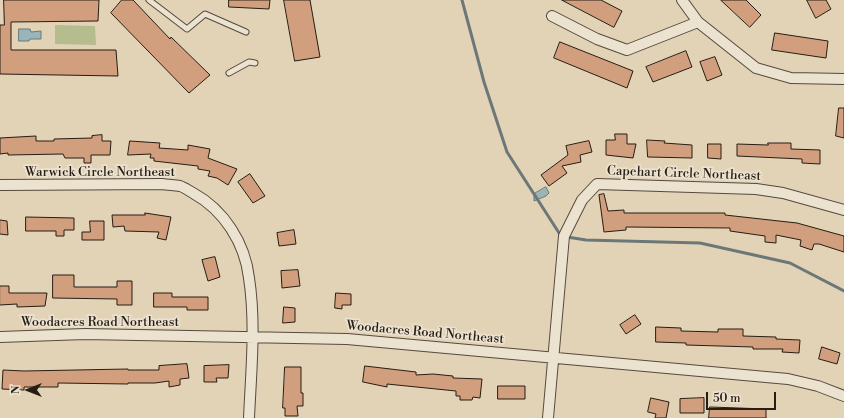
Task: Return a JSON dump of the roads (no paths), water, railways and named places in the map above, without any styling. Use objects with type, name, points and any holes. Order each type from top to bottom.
[{"type":"street","points":[[682,0],[698,22],[756,68],[791,78],[844,79]]},
{"type":"street","points":[[552,16],[597,39],[627,50],[698,22]]},
{"type":"street","name":"Warwick Circle Northeast","points":[[0,185],[162,184],[181,186],[204,199],[218,210],[231,228],[244,257],[250,278],[252,337],[249,418]]},
{"type":"street","name":"Capehart Circle Northeast","points":[[548,418],[564,236],[582,200],[597,184],[756,189],[783,192],[844,210]]},
{"type":"street","name":"Woodacres Road Northeast","points":[[0,337],[85,334],[347,339],[788,379],[818,386],[844,396]]},
{"type":"lane","points":[[149,0],[187,29],[205,14],[246,32]]},
{"type":"lane","points":[[229,73],[249,62],[255,63]]},
{"type":"water","points":[[19,29],[30,29],[31,32],[41,31],[41,39],[19,41]]},
{"type":"water","points":[[546,187],[549,193],[546,196],[534,201],[534,194]]},
{"type":"waterway","points":[[462,0],[484,82],[507,152],[561,236]]},
{"type":"waterway","points":[[567,237],[586,240],[700,243],[790,263],[844,291]]}]
